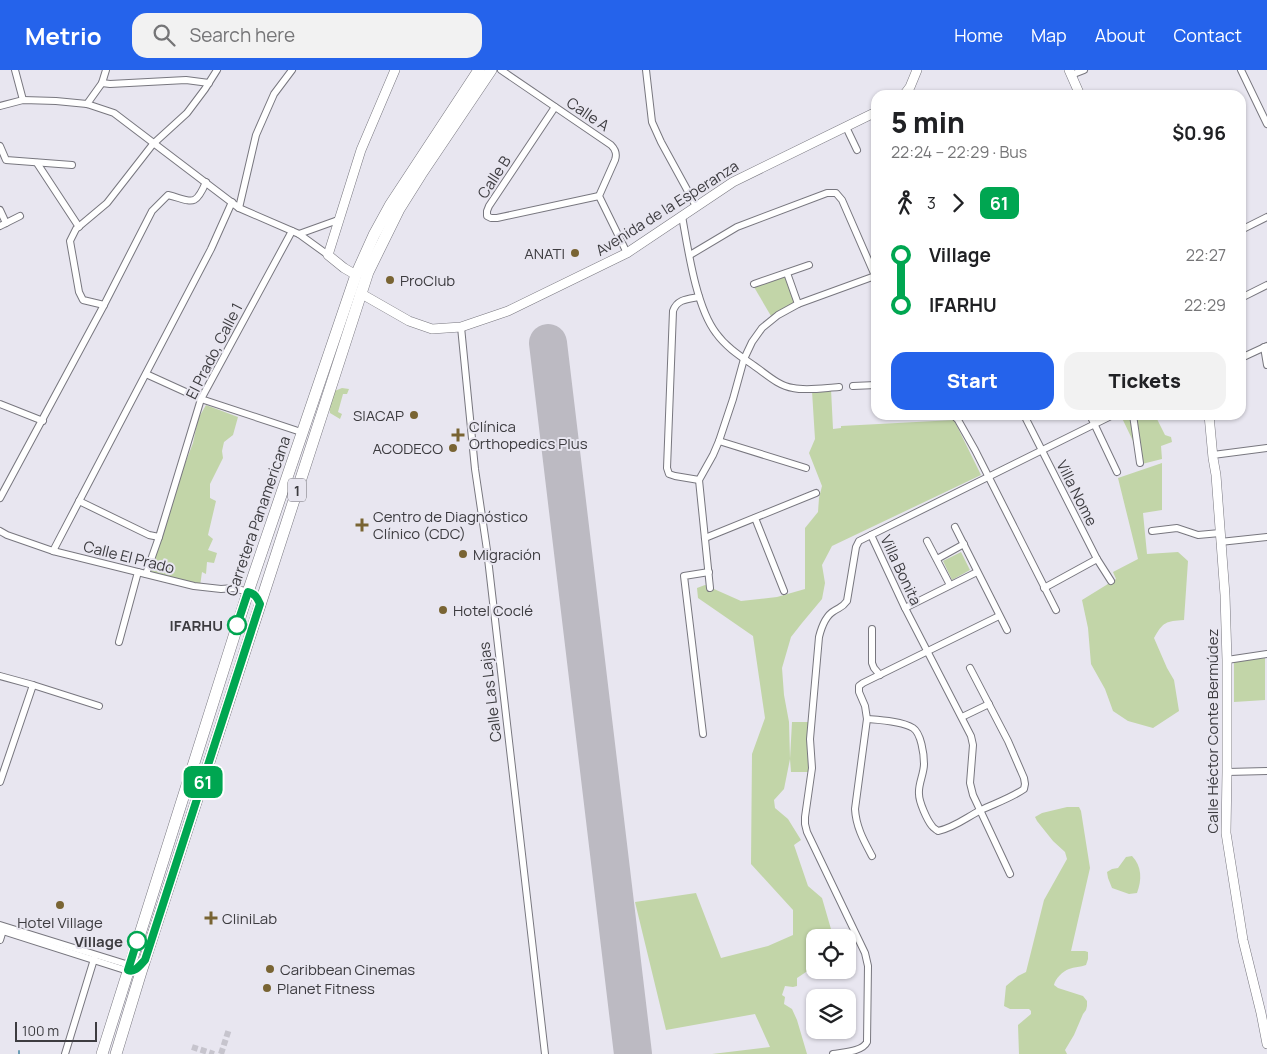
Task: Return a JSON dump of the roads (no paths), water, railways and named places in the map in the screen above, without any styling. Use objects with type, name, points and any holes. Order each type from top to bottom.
[{"type":"highway","name":"Carretera Panamericana","points":[[116,1054],[267,584],[309,434],[312,431],[311,423],[333,356],[332,347],[374,235],[391,204],[479,70]]},
{"type":"highway","name":"Carretera Panamericana","points":[[102,1054],[248,592],[356,306],[356,284],[368,272],[399,209],[491,70]]},
{"type":"highway","points":[[356,284],[360,278],[356,290],[356,306]]},
{"type":"highway","points":[[136,988],[130,969],[145,960]]},
{"type":"street","points":[[15,70],[23,100]]},
{"type":"street","points":[[87,104],[102,83],[106,70]]},
{"type":"street","points":[[104,305],[84,300],[79,292],[70,241],[76,230],[108,203],[153,144],[187,112],[217,70]]},
{"type":"street","points":[[240,208],[256,135],[274,94],[292,70]]},
{"type":"street","points":[[0,106],[23,100],[87,104],[114,114],[240,208],[299,234],[328,255],[361,150],[395,70]]},
{"type":"street","name":"Calle A","points":[[501,70],[611,145],[615,150],[615,160],[599,196]]},
{"type":"street","points":[[646,70],[652,122],[696,206]]},
{"type":"street","points":[[908,90],[917,70]]},
{"type":"street","points":[[1078,90],[1070,73],[1084,70]]},
{"type":"street","points":[[1241,70],[1267,124]]},
{"type":"street","points":[[102,83],[186,80],[209,83]]},
{"type":"street","name":"Calle B","points":[[554,107],[488,206],[487,216],[497,218],[599,196]]},
{"type":"street","name":"Avenida de la Esperanza","points":[[328,255],[344,268],[356,284],[409,321],[432,329],[461,327],[508,311],[627,253],[732,182],[871,114]]},
{"type":"street","points":[[846,127],[857,150]]},
{"type":"street","points":[[0,146],[6,160],[72,165]]},
{"type":"street","points":[[37,162],[80,227]]},
{"type":"street","points":[[0,498],[43,421],[152,211],[168,195],[192,201],[196,200],[206,182]]},
{"type":"street","points":[[690,255],[737,227],[827,193],[836,192],[842,200],[871,266]]},
{"type":"street","points":[[599,196],[627,253]]},
{"type":"street","points":[[53,550],[211,249],[232,202]]},
{"type":"street","points":[[0,210],[3,224],[20,216]]},
{"type":"street","points":[[682,216],[699,297],[707,319],[725,344],[779,383],[792,388],[839,387]]},
{"type":"street","points":[[1246,228],[1267,217]]},
{"type":"street","points":[[299,234],[338,220]]},
{"type":"street","name":"El Prado, Calle 1","points":[[146,574],[201,399],[292,231]]},
{"type":"street","points":[[754,284],[809,266]]},
{"type":"street","points":[[787,273],[798,304]]},
{"type":"street","points":[[710,588],[699,480],[719,441],[744,359],[752,342],[762,328],[778,315],[798,304],[871,279]]},
{"type":"street","points":[[1246,296],[1267,285]]},
{"type":"street","points":[[699,297],[680,301],[675,304],[673,311],[667,468],[669,474],[699,480]]},
{"type":"street","name":"Calle Las Lajas","points":[[461,327],[475,469],[487,550],[545,1054]]},
{"type":"street","points":[[1246,356],[1265,347],[1267,365]]},
{"type":"street","points":[[146,374],[201,399],[309,434]]},
{"type":"street","points":[[853,386],[871,385]]},
{"type":"street","points":[[0,404],[43,421]]},
{"type":"street","points":[[957,420],[967,434],[989,476],[1056,610]]},
{"type":"street","name":"Villa Nome","points":[[1026,420],[1097,559],[1111,581]]},
{"type":"street","points":[[1092,420],[1117,472]]},
{"type":"street","name":"Villa Bonita","points":[[1010,874],[973,795],[970,783],[973,745],[971,736],[926,651],[871,535],[1104,420]]},
{"type":"street","points":[[1134,420],[1140,463]]},
{"type":"street","name":"Calle Héctor Conte Bermúdez","points":[[1209,420],[1212,455],[1216,475],[1225,595],[1227,660],[1226,833],[1243,940],[1264,1012],[1267,1044]]},
{"type":"street","points":[[719,441],[806,468]]},
{"type":"street","points":[[1212,455],[1267,448]]},
{"type":"street","points":[[705,538],[816,493]]},
{"type":"street","points":[[79,501],[149,535],[159,537]]},
{"type":"street","points":[[755,518],[784,591]]},
{"type":"street","points":[[955,527],[1007,630]]},
{"type":"street","points":[[1152,530],[1177,528],[1198,535],[1220,538],[1267,537]]},
{"type":"street","name":"Calle El Prado","points":[[0,531],[53,550],[194,586],[221,589],[234,588],[248,592]]},
{"type":"street","points":[[0,539],[7,535]]},
{"type":"street","points":[[833,1054],[860,1049],[867,1042],[868,966],[865,953],[807,832],[805,817],[812,760],[810,739],[821,630],[829,615],[843,607],[847,601],[856,547],[859,542],[871,535]]},
{"type":"street","points":[[927,541],[950,585]]},
{"type":"street","points":[[937,558],[964,544]]},
{"type":"street","points":[[1044,588],[1097,559]]},
{"type":"street","points":[[119,642],[138,572]]},
{"type":"street","points":[[702,734],[684,576],[709,572]]},
{"type":"street","points":[[905,608],[977,572]]},
{"type":"street","points":[[248,592],[258,590],[267,584]]},
{"type":"street","points":[[248,592],[256,596],[260,604]]},
{"type":"street","points":[[872,856],[856,822],[855,809],[867,719],[858,686],[999,616]]},
{"type":"street","points":[[872,629],[872,664],[880,675]]},
{"type":"street","points":[[1227,660],[1267,654]]},
{"type":"street","points":[[867,719],[906,725],[914,728],[919,734],[924,764],[918,793],[920,802],[932,827],[938,831],[946,829],[1018,793],[1024,789],[1026,784],[1012,750],[970,668]]},
{"type":"street","points":[[0,676],[99,706]]},
{"type":"street","points":[[0,782],[33,685]]},
{"type":"street","points":[[962,717],[989,704]]},
{"type":"street","points":[[1227,772],[1267,771]]},
{"type":"street","points":[[0,940],[2,928],[130,969]]},
{"type":"street","points":[[65,1054],[95,957]]},
{"type":"tunnel","points":[[221,1054],[229,1029]]},
{"type":"tunnel","points":[[192,1047],[214,1054]]},
{"type":"place","name":"ANATI","points":[[575,253]]},
{"type":"place","name":"ProClub","points":[[390,280]]},
{"type":"place","name":"SIACAP","points":[[414,415]]},
{"type":"place","name":"Clínica Orthopedics Plus","points":[[458,435]]},
{"type":"place","name":"ACODECO","points":[[453,448]]},
{"type":"place","name":"Centro de Diagnóstico Clínico (CDC)","points":[[362,525]]},
{"type":"place","name":"Migración","points":[[463,554]]},
{"type":"place","name":"Hotel Coclé","points":[[443,610]]},
{"type":"place","name":"IFARHU","points":[[237,625]]},
{"type":"place","name":"Hotel Village","points":[[60,905]]},
{"type":"place","name":"CliniLab","points":[[211,918]]},
{"type":"place","name":"Village","points":[[137,941]]},
{"type":"place","name":"Caribbean Cinemas","points":[[270,969]]},
{"type":"place","name":"Planet Fitness","points":[[267,988]]}]
